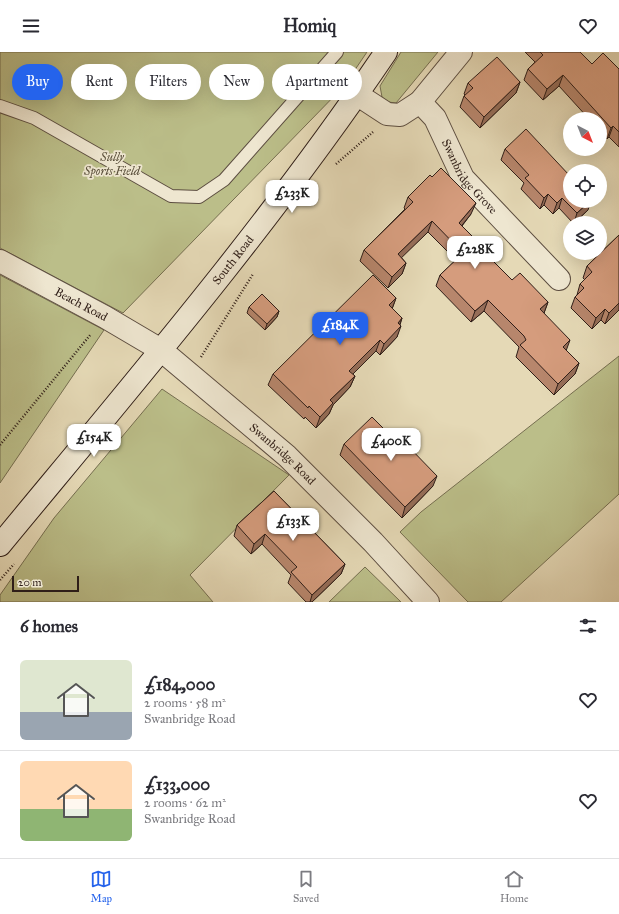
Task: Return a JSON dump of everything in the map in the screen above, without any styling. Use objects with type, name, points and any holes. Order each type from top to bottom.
[{"type":"street","name":"South Road","points":[[362,89],[386,52]]},
{"type":"street","points":[[362,98],[387,114],[400,115],[420,102],[461,52]]},
{"type":"street","name":"South Road","points":[[0,545],[161,350],[283,198],[354,100]]},
{"type":"street","name":"Swanbridge Grove","points":[[420,102],[435,118],[463,178],[559,280]]},
{"type":"street","name":"Beach Road","points":[[0,261],[105,317],[161,350]]},
{"type":"street","name":"Swanbridge Road","points":[[161,350],[287,456],[373,542],[428,602]]},
{"type":"lane","points":[[0,106],[34,118],[171,196],[199,197],[224,180],[337,52]]},
{"type":"path","points":[[0,446],[105,317]]},
{"type":"green space","name":"Sully Sports Field","points":[[0,52],[367,52],[359,64],[272,64],[272,100],[330,100],[123,313],[0,248]]},
{"type":"green space","points":[[401,52],[438,52],[396,103],[388,102],[382,97],[380,86]]},
{"type":"green space","points":[[0,275],[104,330],[0,483]]},
{"type":"green space","points":[[619,356],[619,494],[501,602],[468,602],[400,532],[421,512]]},
{"type":"green space","points":[[162,389],[289,475],[190,575],[213,602],[0,602],[0,595],[54,518]]},
{"type":"green space","points":[[365,567],[401,602],[329,602]]},
{"type":"building","points":[[540,52],[580,52],[592,64],[603,53],[619,69],[619,132],[613,126],[611,128],[607,124],[607,112],[597,112],[563,75],[547,89],[528,69],[543,55]]},
{"type":"building","points":[[497,57],[520,82],[484,117],[464,96],[473,88],[468,83]]},
{"type":"building","points":[[526,129],[563,169],[563,199],[562,198],[557,203],[548,194],[544,198],[525,178],[529,175],[505,149]]},
{"type":"building","points":[[441,168],[476,203],[459,223],[490,254],[488,256],[512,280],[520,273],[548,302],[540,309],[570,340],[563,347],[579,363],[558,384],[520,345],[526,340],[524,336],[488,300],[475,311],[440,275],[463,253],[432,221],[398,254],[406,263],[392,277],[364,250],[413,202],[408,197],[430,175],[432,177]]},
{"type":"building","points":[[572,208],[582,208],[577,213]]},
{"type":"building","points":[[619,235],[619,303],[609,313],[605,309],[596,318],[575,297],[584,288],[580,284],[592,272],[587,266],[593,260],[607,260],[607,247]]},
{"type":"building","points":[[373,275],[396,298],[389,305],[402,318],[398,323],[401,326],[384,344],[380,340],[349,371],[355,376],[330,400],[333,403],[320,417],[309,406],[308,408],[273,374]]},
{"type":"building","points":[[262,294],[279,311],[267,324],[249,307]]},
{"type":"building","points":[[372,417],[402,447],[406,444],[437,476],[405,507],[344,444]]},
{"type":"building","points":[[274,491],[345,564],[312,595],[291,572],[297,567],[265,534],[254,544],[237,525]]}]
